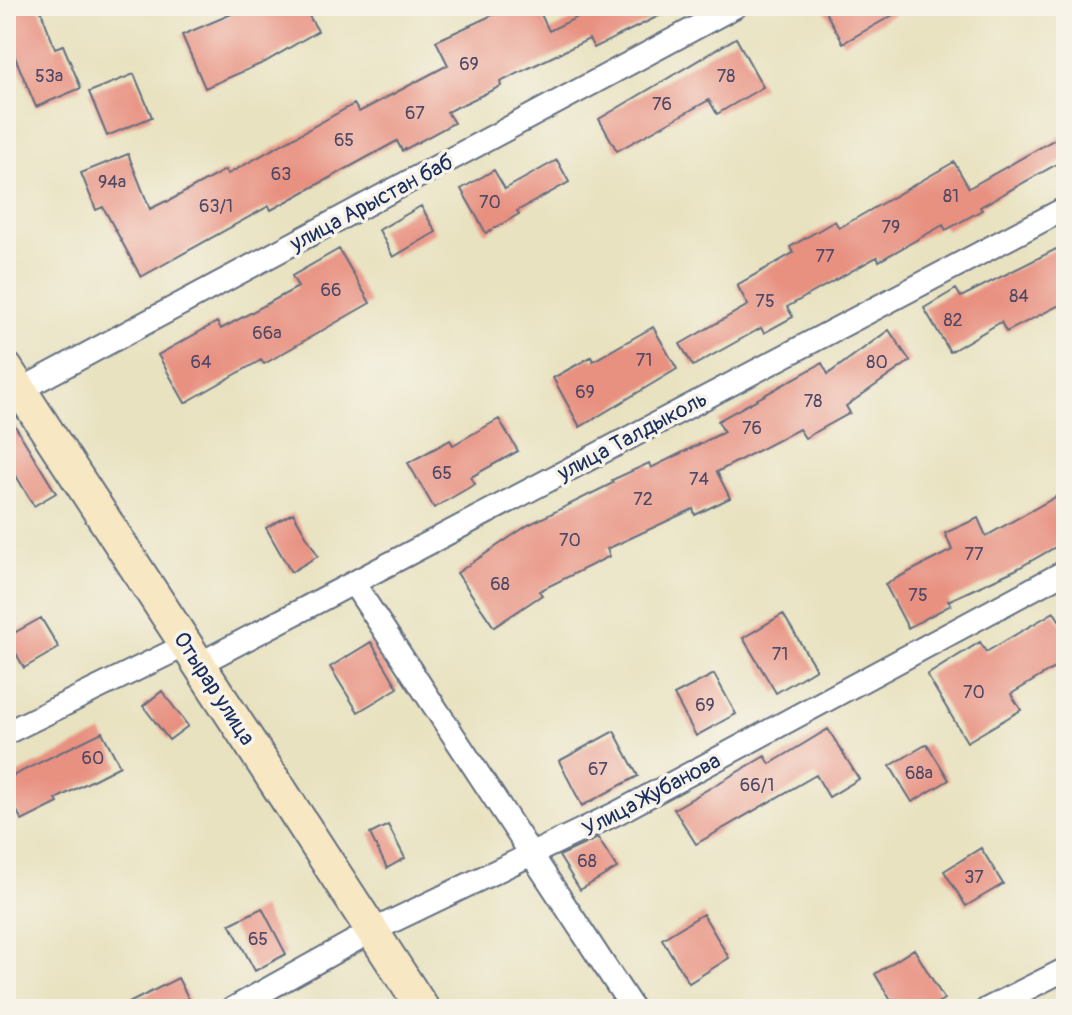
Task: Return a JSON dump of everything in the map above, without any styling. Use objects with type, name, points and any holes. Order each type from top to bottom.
[{"type":"street","name":"улица Арыстан баб","points":[[11,385],[736,6]]},
{"type":"street","name":"улица Талдыколь","points":[[6,733],[354,584],[1066,208]]},
{"type":"street","name":"Отырар улица","points":[[11,385],[193,655],[423,1009]]},
{"type":"street","name":"Улица Жубанова","points":[[232,1009],[372,931],[631,805],[1066,571]]},
{"type":"street","points":[[354,584],[633,1009]]},
{"type":"street","points":[[987,1009],[1066,969]]},
{"type":"building","points":[[6,6],[39,6],[55,48],[63,45],[81,88],[36,107],[6,36]]},
{"type":"building","points":[[230,6],[303,6],[318,31],[265,62],[205,88],[182,35],[234,13]]},
{"type":"building","points":[[494,6],[537,6],[549,31],[600,6],[679,6],[594,48],[589,39],[500,82],[501,86],[447,112],[454,123],[402,151],[397,141],[271,210],[269,206],[141,277],[103,207],[96,210],[81,173],[128,154],[150,209],[225,170],[228,174],[354,104],[359,112],[448,65],[436,41],[497,13]]},
{"type":"building","points":[[822,6],[909,6],[843,43]]},
{"type":"building","points":[[736,38],[763,87],[717,114],[709,100],[617,151],[599,119]]},
{"type":"building","points":[[134,74],[152,117],[107,136],[89,92]]},
{"type":"building","points":[[1066,133],[1066,159],[980,207],[982,210],[946,230],[943,225],[787,307],[793,317],[764,333],[761,328],[693,366],[680,344],[748,305],[737,285],[793,253],[790,247],[835,221],[839,228],[954,162],[969,188]]},
{"type":"building","points":[[557,160],[569,182],[517,211],[519,214],[486,233],[461,189],[494,170],[505,189]]},
{"type":"building","points":[[421,206],[436,232],[393,257],[379,230]]},
{"type":"building","points":[[1066,244],[1066,302],[1006,332],[1001,322],[950,352],[924,308],[956,289],[961,297]]},
{"type":"building","points":[[339,249],[370,303],[264,364],[261,360],[185,403],[158,355],[217,322],[221,329],[298,287],[292,276]]},
{"type":"building","points":[[653,327],[677,369],[580,427],[553,378],[591,357],[593,361]]},
{"type":"building","points":[[889,330],[910,361],[846,406],[850,413],[805,438],[799,429],[717,472],[730,498],[695,515],[693,509],[607,549],[610,556],[539,591],[542,595],[494,627],[457,573],[528,525],[613,483],[612,480],[649,463],[651,468],[724,432],[718,421],[822,363],[828,374]]},
{"type":"building","points":[[6,411],[56,493],[34,506],[6,459]]},
{"type":"building","points":[[499,419],[518,451],[471,477],[475,484],[434,508],[408,463],[450,440],[453,445]]},
{"type":"building","points":[[1059,495],[1066,506],[1066,541],[1015,570],[948,601],[951,605],[908,628],[885,584],[952,550],[945,533],[978,518],[986,536]]},
{"type":"building","points":[[293,513],[318,556],[291,572],[266,528]]},
{"type":"building","points":[[1054,612],[1066,631],[1066,661],[1011,694],[1021,710],[967,742],[927,675],[980,642],[986,652]]},
{"type":"building","points":[[783,614],[816,669],[776,693],[743,638]]},
{"type":"building","points":[[41,618],[59,648],[24,668],[7,637]]},
{"type":"building","points":[[371,642],[398,688],[358,712],[330,667]]},
{"type":"building","points":[[714,674],[736,714],[696,736],[674,695]]},
{"type":"building","points":[[162,691],[188,726],[169,740],[143,706]]},
{"type":"building","points":[[828,729],[859,779],[829,797],[816,775],[696,844],[674,809],[765,756],[770,764]]},
{"type":"building","points":[[614,731],[638,776],[582,806],[559,761]]},
{"type":"building","points":[[102,732],[120,766],[56,799],[58,803],[22,821],[6,789],[6,779]]},
{"type":"building","points":[[927,744],[949,780],[912,802],[890,766]]},
{"type":"building","points":[[388,825],[405,858],[387,868],[370,834]]},
{"type":"building","points":[[598,838],[617,868],[580,890],[559,856]]},
{"type":"building","points":[[981,848],[1003,884],[966,906],[944,871]]},
{"type":"building","points":[[262,908],[286,954],[255,971],[230,924]]},
{"type":"building","points":[[703,914],[729,958],[689,983],[662,939]]},
{"type":"building","points":[[914,949],[944,999],[928,1009],[896,1009],[875,974]]},
{"type":"building","points":[[178,978],[194,1009],[117,1009]]}]
